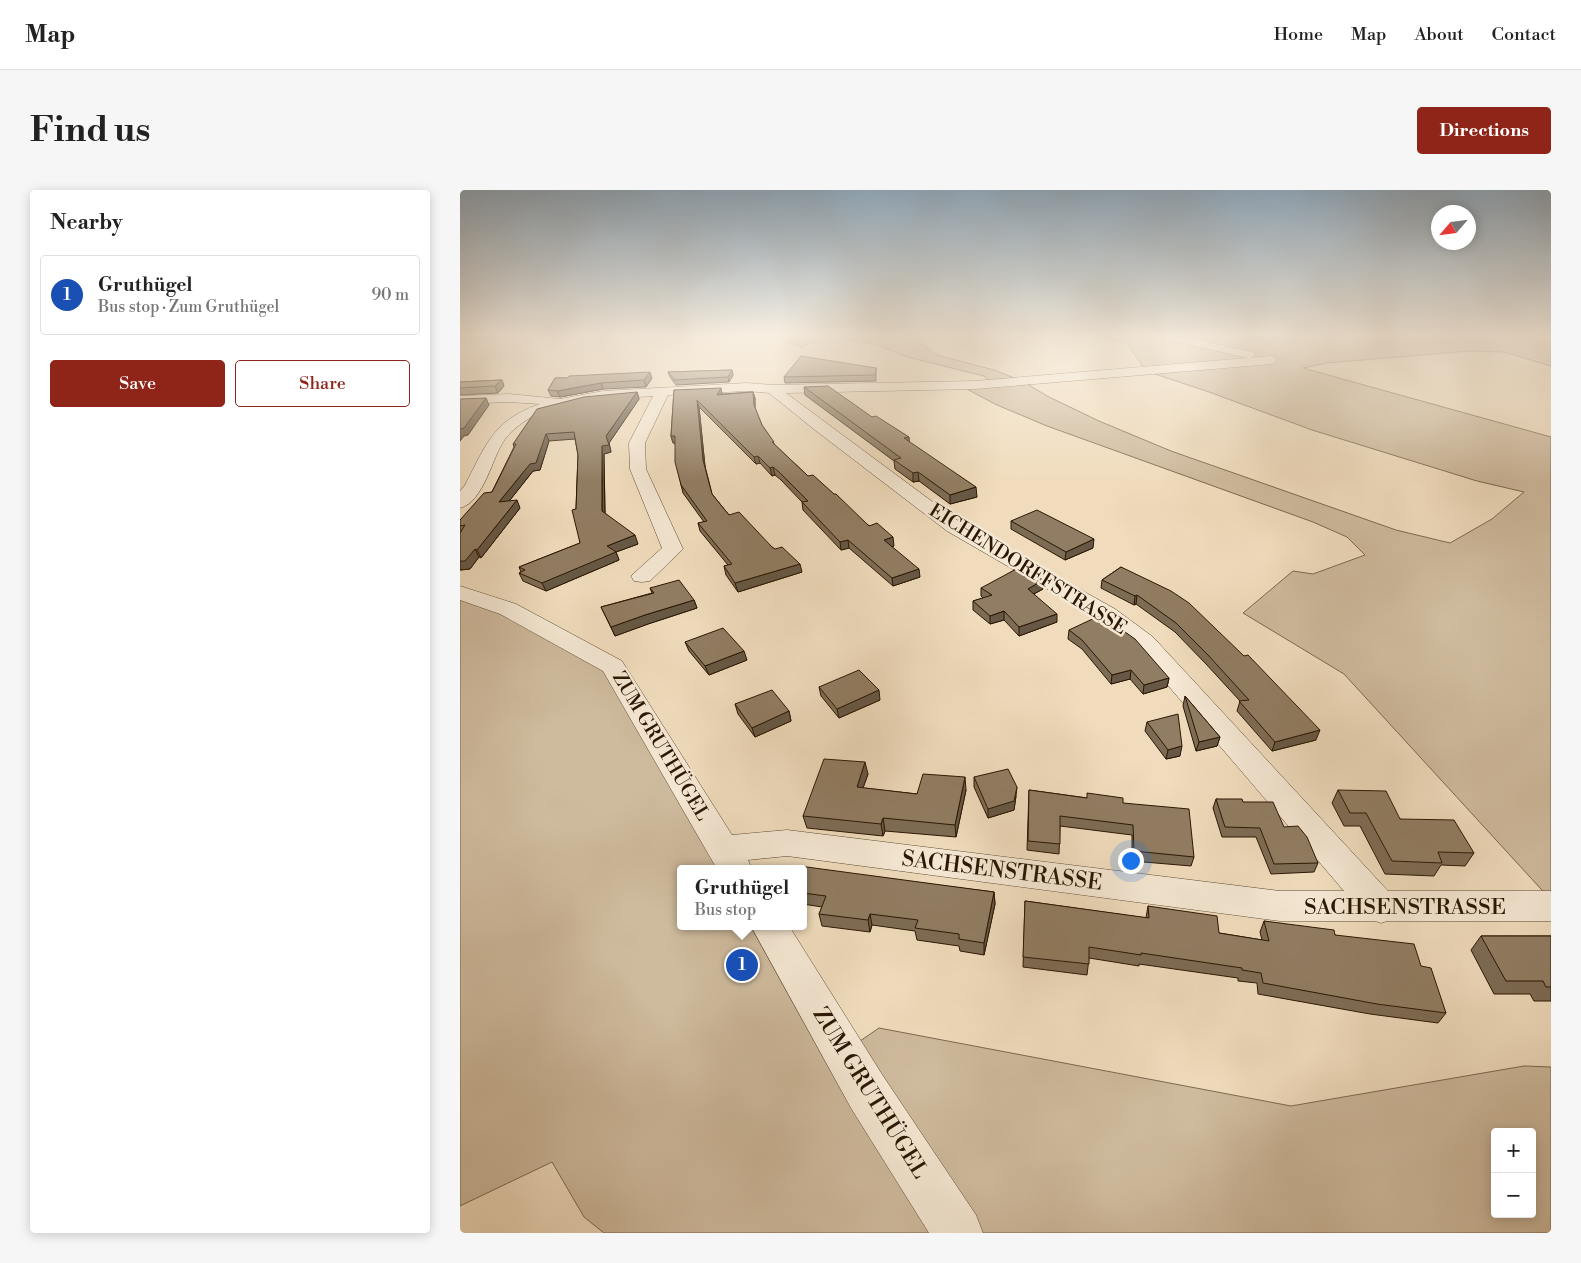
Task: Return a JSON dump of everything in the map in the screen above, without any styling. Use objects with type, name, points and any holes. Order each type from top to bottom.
[{"type":"street","points":[[460,502],[473,487],[499,436],[518,419],[559,403],[603,395],[748,387],[773,389],[991,384]]},
{"type":"street","name":"EICHENDORFFSTRASSE","points":[[773,389],[820,427],[954,527],[1107,614],[1144,642],[1381,908]]},
{"type":"street","points":[[642,576],[672,549],[638,469],[637,443],[662,393]]},
{"type":"street","points":[[460,400],[537,399],[559,403]]},
{"type":"street","name":"ZUM GRUTHÜGEL","points":[[460,593],[508,609],[612,666],[729,859]]},
{"type":"street","name":"SACHSENSTRASSE","points":[[729,859],[787,843],[1280,906],[1381,908],[1551,906]]},
{"type":"street","name":"ZUM GRUTHÜGEL","points":[[771,930],[867,1092],[958,1233]]},
{"type":"shaded area","points":[[1027,384],[1049,397],[1099,421],[1171,451],[1396,530],[1450,543],[1492,519],[1524,492],[1477,481],[1312,430],[1184,384],[1359,384],[1551,437],[1551,900],[1344,674],[1243,613],[1293,571],[1313,574],[1365,555],[1347,537],[1313,522],[1047,426],[997,405],[959,385]]},
{"type":"shaded area","points":[[460,593],[613,666],[733,865],[677,865],[677,930],[771,930],[844,1052],[879,1028],[1291,1106],[1524,1066],[1551,1067],[1551,1233],[604,1233],[584,1217],[552,1162],[460,1206]]},
{"type":"building","points":[[460,384],[498,384],[495,386],[460,388]]},
{"type":"building","points":[[552,384],[597,384],[557,391],[548,390]]},
{"type":"building","points":[[828,386],[872,417],[876,416],[909,437],[904,438],[976,487],[950,495],[918,472],[913,473],[894,460],[901,458],[804,387]]},
{"type":"building","points":[[721,388],[717,395],[753,392],[754,405],[762,425],[774,442],[772,442],[808,476],[813,475],[836,494],[869,526],[877,523],[893,537],[884,540],[919,569],[892,578],[848,540],[840,542],[802,502],[808,501],[779,472],[773,467],[770,468],[758,456],[754,457],[697,400],[703,460],[712,494],[729,515],[739,512],[772,547],[775,549],[782,547],[800,564],[735,583],[724,566],[732,564],[698,523],[707,521],[681,485],[675,462],[675,436],[671,436],[674,390]]},
{"type":"building","points":[[637,392],[606,436],[609,445],[602,446],[602,511],[635,535],[607,546],[616,552],[542,583],[519,573],[525,570],[519,567],[580,543],[572,510],[576,509],[578,455],[574,432],[546,434],[536,463],[530,464],[499,502],[517,500],[477,550],[475,549],[465,561],[460,561],[460,533],[465,525],[460,526],[460,520],[484,493],[492,492],[516,444],[513,444],[537,409],[584,397]]},
{"type":"building","points":[[486,398],[464,428],[460,429],[460,399]]},
{"type":"building","points":[[1037,510],[1094,539],[1066,552],[1011,521]]},
{"type":"building","points":[[1020,567],[1043,580],[1028,589],[1057,614],[1019,627],[1004,611],[990,616],[973,601],[992,595],[981,588]]},
{"type":"building","points":[[1121,567],[1171,591],[1189,603],[1244,656],[1248,655],[1320,730],[1275,742],[1239,701],[1249,700],[1176,623],[1137,595],[1135,596],[1102,580]]},
{"type":"building","points":[[679,580],[694,600],[611,627],[601,607],[654,593],[650,588]]},
{"type":"building","points":[[1101,615],[1135,639],[1169,678],[1144,685],[1131,670],[1112,675],[1082,640],[1069,630]]},
{"type":"building","points":[[723,628],[744,651],[705,666],[685,642]]},
{"type":"building","points":[[859,670],[879,690],[837,709],[819,687]]},
{"type":"building","points":[[772,690],[789,711],[752,728],[735,704]]},
{"type":"building","points":[[1185,696],[1220,737],[1199,742]]},
{"type":"building","points":[[1178,714],[1182,746],[1168,750],[1147,722]]},
{"type":"building","points":[[824,759],[865,762],[857,787],[917,794],[923,774],[965,777],[955,825],[883,818],[881,824],[803,816]]},
{"type":"building","points":[[1008,769],[1017,787],[1014,801],[988,809],[974,777]]},
{"type":"building","points":[[1029,790],[1087,798],[1087,793],[1123,798],[1123,803],[1189,809],[1194,857],[1134,851],[1133,825],[1060,816],[1060,844],[1028,841]]},
{"type":"building","points":[[1338,790],[1386,791],[1400,819],[1454,820],[1474,853],[1438,852],[1442,863],[1392,861],[1366,813],[1350,813]]},
{"type":"building","points":[[1216,799],[1242,799],[1243,802],[1273,802],[1284,827],[1298,826],[1307,837],[1318,863],[1274,864],[1260,828],[1225,827]]},
{"type":"building","points":[[807,867],[994,892],[984,943],[959,939],[959,934],[915,928],[918,920],[870,914],[868,920],[819,914],[826,896],[807,894]]},
{"type":"building","points":[[1025,901],[1149,918],[1148,906],[1217,916],[1219,933],[1269,941],[1264,921],[1334,930],[1335,935],[1414,944],[1421,966],[1431,968],[1446,1013],[1377,1004],[1263,983],[1261,973],[1242,970],[1242,968],[1141,953],[1141,955],[1089,947],[1089,964],[1023,957]]},
{"type":"building","points":[[1481,936],[1551,936],[1551,987],[1546,987],[1543,981],[1506,981]]},
{"type":"place","name":"Gruthügel","points":[[742,965]]}]
